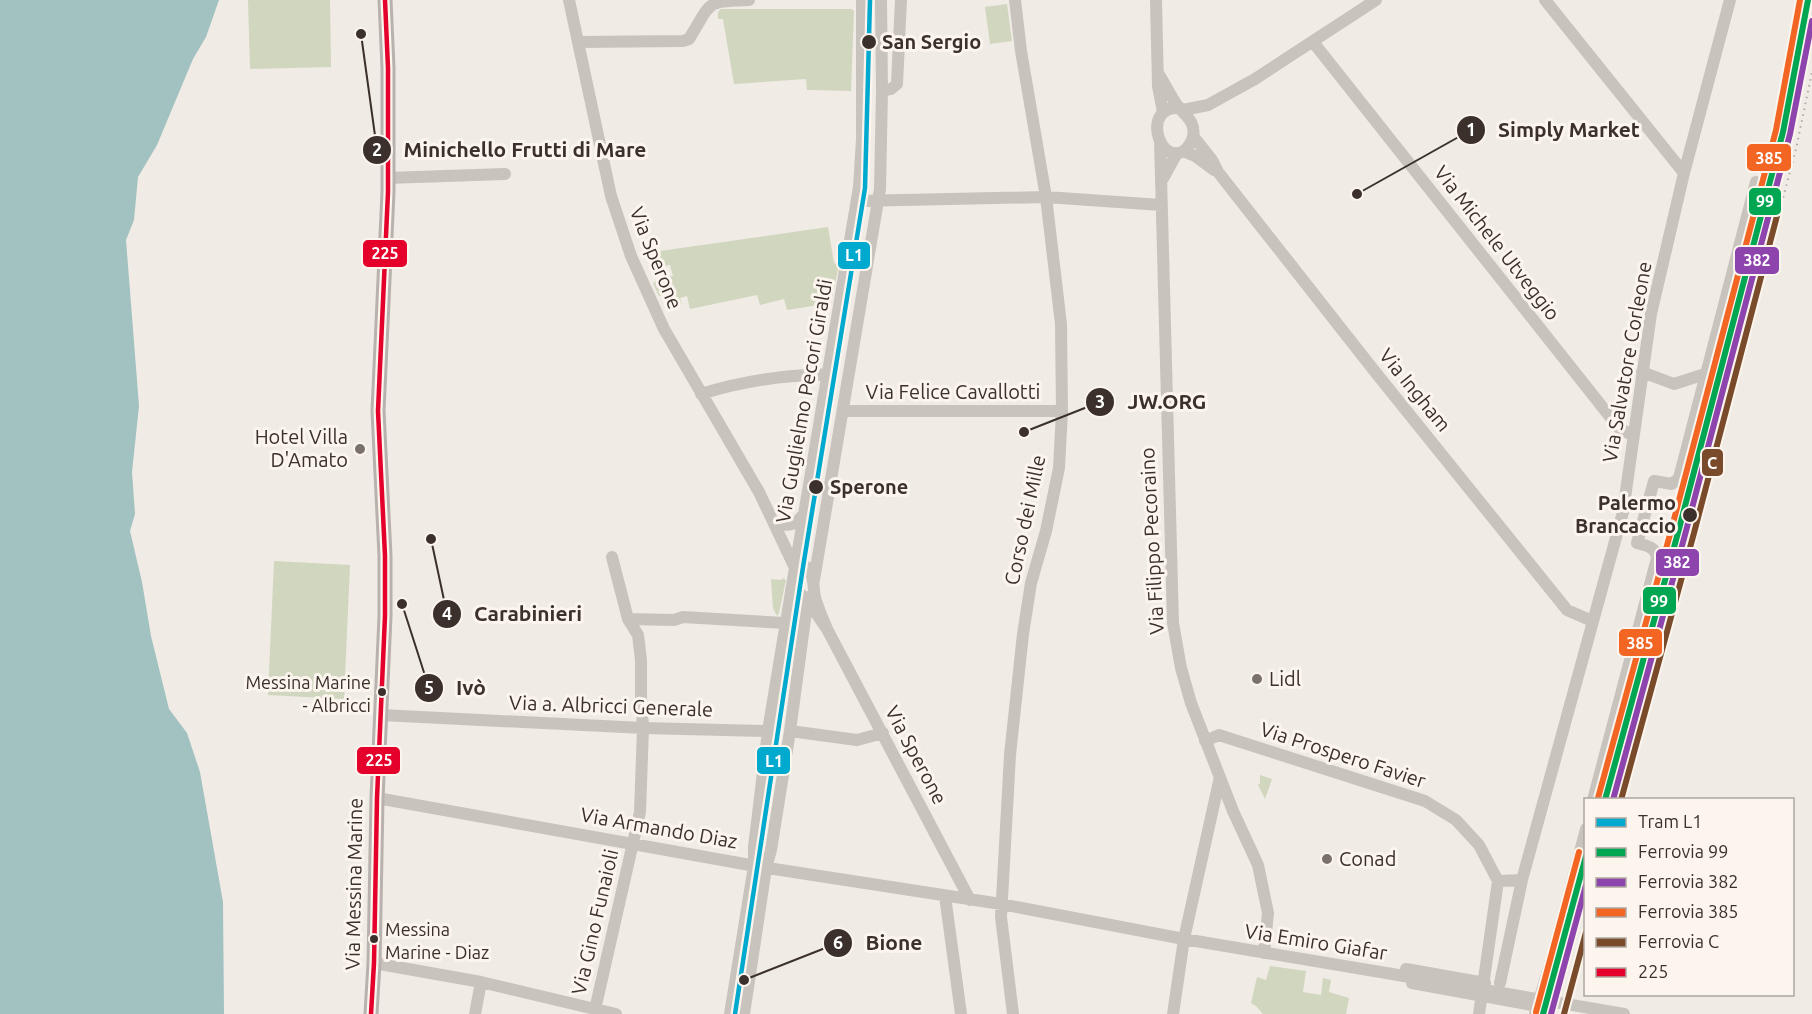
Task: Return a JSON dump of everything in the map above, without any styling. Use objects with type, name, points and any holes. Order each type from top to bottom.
[{"type":"main road","name":"Via Messina Marine","points":[[371,1014],[385,616],[385,556],[378,411],[387,178],[388,68],[385,0]]},
{"type":"street","name":"Via Sperone","points":[[569,0],[616,214],[646,292],[673,345],[734,447],[766,507]]},
{"type":"street","points":[[579,42],[683,41],[689,39],[710,5],[717,1],[749,0]]},
{"type":"street","name":"Via Guglielmo Pecori Giraldi","points":[[760,867],[754,847],[768,731],[857,201],[862,139],[862,0]]},
{"type":"street","name":"Via Guglielmo Pecori Giraldi","points":[[760,867],[771,850],[790,731],[804,620],[843,411],[878,201],[882,91],[881,0]]},
{"type":"street","points":[[882,91],[891,89],[897,84],[901,0]]},
{"type":"street","name":"Corso dei Mille","points":[[1013,1014],[1000,917],[1005,816],[1016,688],[1031,583],[1046,531],[1059,468],[1062,411],[1061,324],[1046,196],[1020,51],[1015,0]]},
{"type":"street","points":[[1156,0],[1158,86],[1163,112],[1158,122],[1160,140],[1167,150],[1195,156],[1218,172]]},
{"type":"street","points":[[1163,112],[1173,108],[1208,105],[1376,0]]},
{"type":"street","points":[[1545,0],[1684,173]]},
{"type":"street","name":"Via Salvatore Corleone","points":[[1500,983],[1522,880],[1623,512],[1632,435],[1651,314],[1684,173],[1730,0]]},
{"type":"street","name":"Via Michele Utveggio","points":[[1312,42],[1619,428],[1632,435]]},
{"type":"street","points":[[1158,73],[1218,172]]},
{"type":"street","points":[[1160,183],[1180,152],[1190,145],[1193,130],[1208,105]]},
{"type":"street","name":"Via Filippo Pecoraino","points":[[1160,140],[1173,623],[1183,677],[1191,703],[1233,811],[1258,865],[1268,913],[1264,953]]},
{"type":"street","name":"Via Ingham","points":[[1218,172],[1376,373],[1567,609],[1592,621]]},
{"type":"street","points":[[387,178],[505,174]]},
{"type":"street","points":[[1594,798],[1657,558],[1652,547],[1637,543],[1654,481],[1672,484],[1678,478],[1756,182]]},
{"type":"street","points":[[857,201],[1046,196],[1161,205]]},
{"type":"street","points":[[1642,372],[1674,384],[1705,374]]},
{"type":"street","points":[[701,394],[729,385],[807,374],[829,374]]},
{"type":"street","name":"Via Felice Cavallotti","points":[[843,411],[1062,411]]},
{"type":"street","points":[[766,507],[778,523],[796,569],[795,589],[809,591]]},
{"type":"street","points":[[766,507],[796,569]]},
{"type":"street","points":[[778,523],[794,524],[804,514]]},
{"type":"street","name":"Via Gino Funaioli","points":[[594,1012],[640,812],[644,728],[638,635],[628,620],[612,556]]},
{"type":"street","points":[[796,569],[809,569],[809,591],[818,617],[827,629]]},
{"type":"street","points":[[809,591],[827,629]]},
{"type":"street","points":[[804,620],[811,616],[818,617]]},
{"type":"street","points":[[628,620],[674,620],[683,617],[785,623]]},
{"type":"street","name":"Via Sperone","points":[[827,629],[970,900]]},
{"type":"street","name":"Via a. Albricci Generale","points":[[381,715],[644,728],[768,731]]},
{"type":"street","points":[[790,731],[857,740],[882,733]]},
{"type":"street","name":"Via Prospero Favier","points":[[1205,741],[1219,735],[1425,801],[1456,820],[1464,828],[1479,845],[1498,881]]},
{"type":"street","points":[[1173,1014],[1184,939],[1220,777]]},
{"type":"street","name":"Via Armando Diaz","points":[[377,798],[633,842],[760,867],[1001,904]]},
{"type":"street","points":[[1214,804],[1224,805],[1233,811]]},
{"type":"street","points":[[1337,966],[1376,976],[1483,996],[1536,1010],[1584,837]]},
{"type":"street","points":[[730,1014],[760,867]]},
{"type":"street","points":[[744,1014],[760,867]]},
{"type":"street","points":[[1479,1014],[1498,881],[1522,880]]},
{"type":"street","points":[[945,896],[961,1014]]},
{"type":"street","name":"Via Emiro Giafar","points":[[1001,904],[1337,966],[1405,972],[1624,1014]]},
{"type":"street","points":[[374,963],[481,982],[594,1012],[616,1014]]},
{"type":"street","points":[[1405,972],[1485,983]]},
{"type":"street","points":[[475,1014],[481,982]]},
{"type":"green space","points":[[248,0],[330,0],[331,67],[250,69]]},
{"type":"green space","points":[[1007,4],[1012,41],[990,44],[985,7]]},
{"type":"green space","points":[[721,9],[852,9],[854,11],[851,91],[807,90],[806,79],[734,84],[723,19],[718,19],[718,12]]},
{"type":"green space","points":[[828,227],[834,263],[839,265],[831,303],[787,310],[784,299],[760,305],[757,295],[690,309],[687,296],[680,298],[682,304],[677,306],[671,294],[659,296],[653,283],[673,276],[670,265],[655,267],[648,254]]},
{"type":"green space","points":[[274,561],[350,565],[344,699],[268,695]]},
{"type":"green space","points":[[783,578],[786,580],[777,616],[773,608],[771,579],[781,580]]},
{"type":"green space","points":[[1260,775],[1272,779],[1265,799],[1258,785]]},
{"type":"green space","points":[[1270,966],[1306,971],[1303,992],[1321,995],[1323,978],[1331,980],[1329,992],[1349,998],[1346,1014],[1263,1014],[1251,1003],[1257,977],[1266,980]]},
{"type":"water","points":[[0,0],[219,0],[206,37],[193,59],[157,145],[138,177],[134,220],[126,240],[139,406],[132,472],[135,514],[130,531],[151,636],[169,709],[187,733],[200,772],[223,902],[224,1014],[0,1014]]},
{"type":"railway","points":[[1622,798],[1655,682],[1796,149],[1812,72]]},
{"type":"railway","points":[[1740,328],[1763,208]]},
{"type":"railway","points":[[1555,1014],[1584,906]]},
{"type":"tram line","name":"L1","points":[[735,1014],[803,567],[865,188],[870,0]]},
{"type":"rail line","name":"385","points":[[1598,798],[1776,130],[1800,0]]},
{"type":"rail line","name":"99","points":[[1606,798],[1783,132],[1808,0]]},
{"type":"rail line","name":"382","points":[[1614,798],[1790,134],[1812,21]]},
{"type":"rail line","name":"C","points":[[1622,798],[1778,212]]},
{"type":"rail line","name":"385","points":[[1536,1012],[1579,852]]},
{"type":"rail line","name":"99","points":[[1543,1014],[1584,863]]},
{"type":"rail line","name":"382","points":[[1551,1014],[1584,892]]},
{"type":"rail line","name":"C","points":[[1564,1014],[1584,939]]},
{"type":"transit line","name":"225","points":[[371,1014],[385,616],[385,556],[378,411],[388,192],[388,68],[385,0]]},
{"type":"place","name":"Minichello Frutti di Mare","points":[[361,34]]},
{"type":"place","name":"San Sergio","points":[[869,42]]},
{"type":"place","name":"Simply Market","points":[[1357,194]]},
{"type":"place","name":"JW.ORG","points":[[1024,432]]},
{"type":"place","name":"Hotel Villa D'Amato","points":[[360,449]]},
{"type":"place","name":"Sperone","points":[[816,487]]},
{"type":"place","name":"Palermo Brancaccio","points":[[1690,515]]},
{"type":"place","name":"Carabinieri","points":[[431,539]]},
{"type":"place","name":"Ivò","points":[[402,604]]},
{"type":"place","name":"Lidl","points":[[1257,679]]},
{"type":"place","name":"Messina Marine - Albricci","points":[[382,692]]},
{"type":"place","name":"Conad","points":[[1327,859]]},
{"type":"place","name":"Messina Marine - Diaz","points":[[374,939]]},
{"type":"place","name":"Bione","points":[[744,980]]}]
